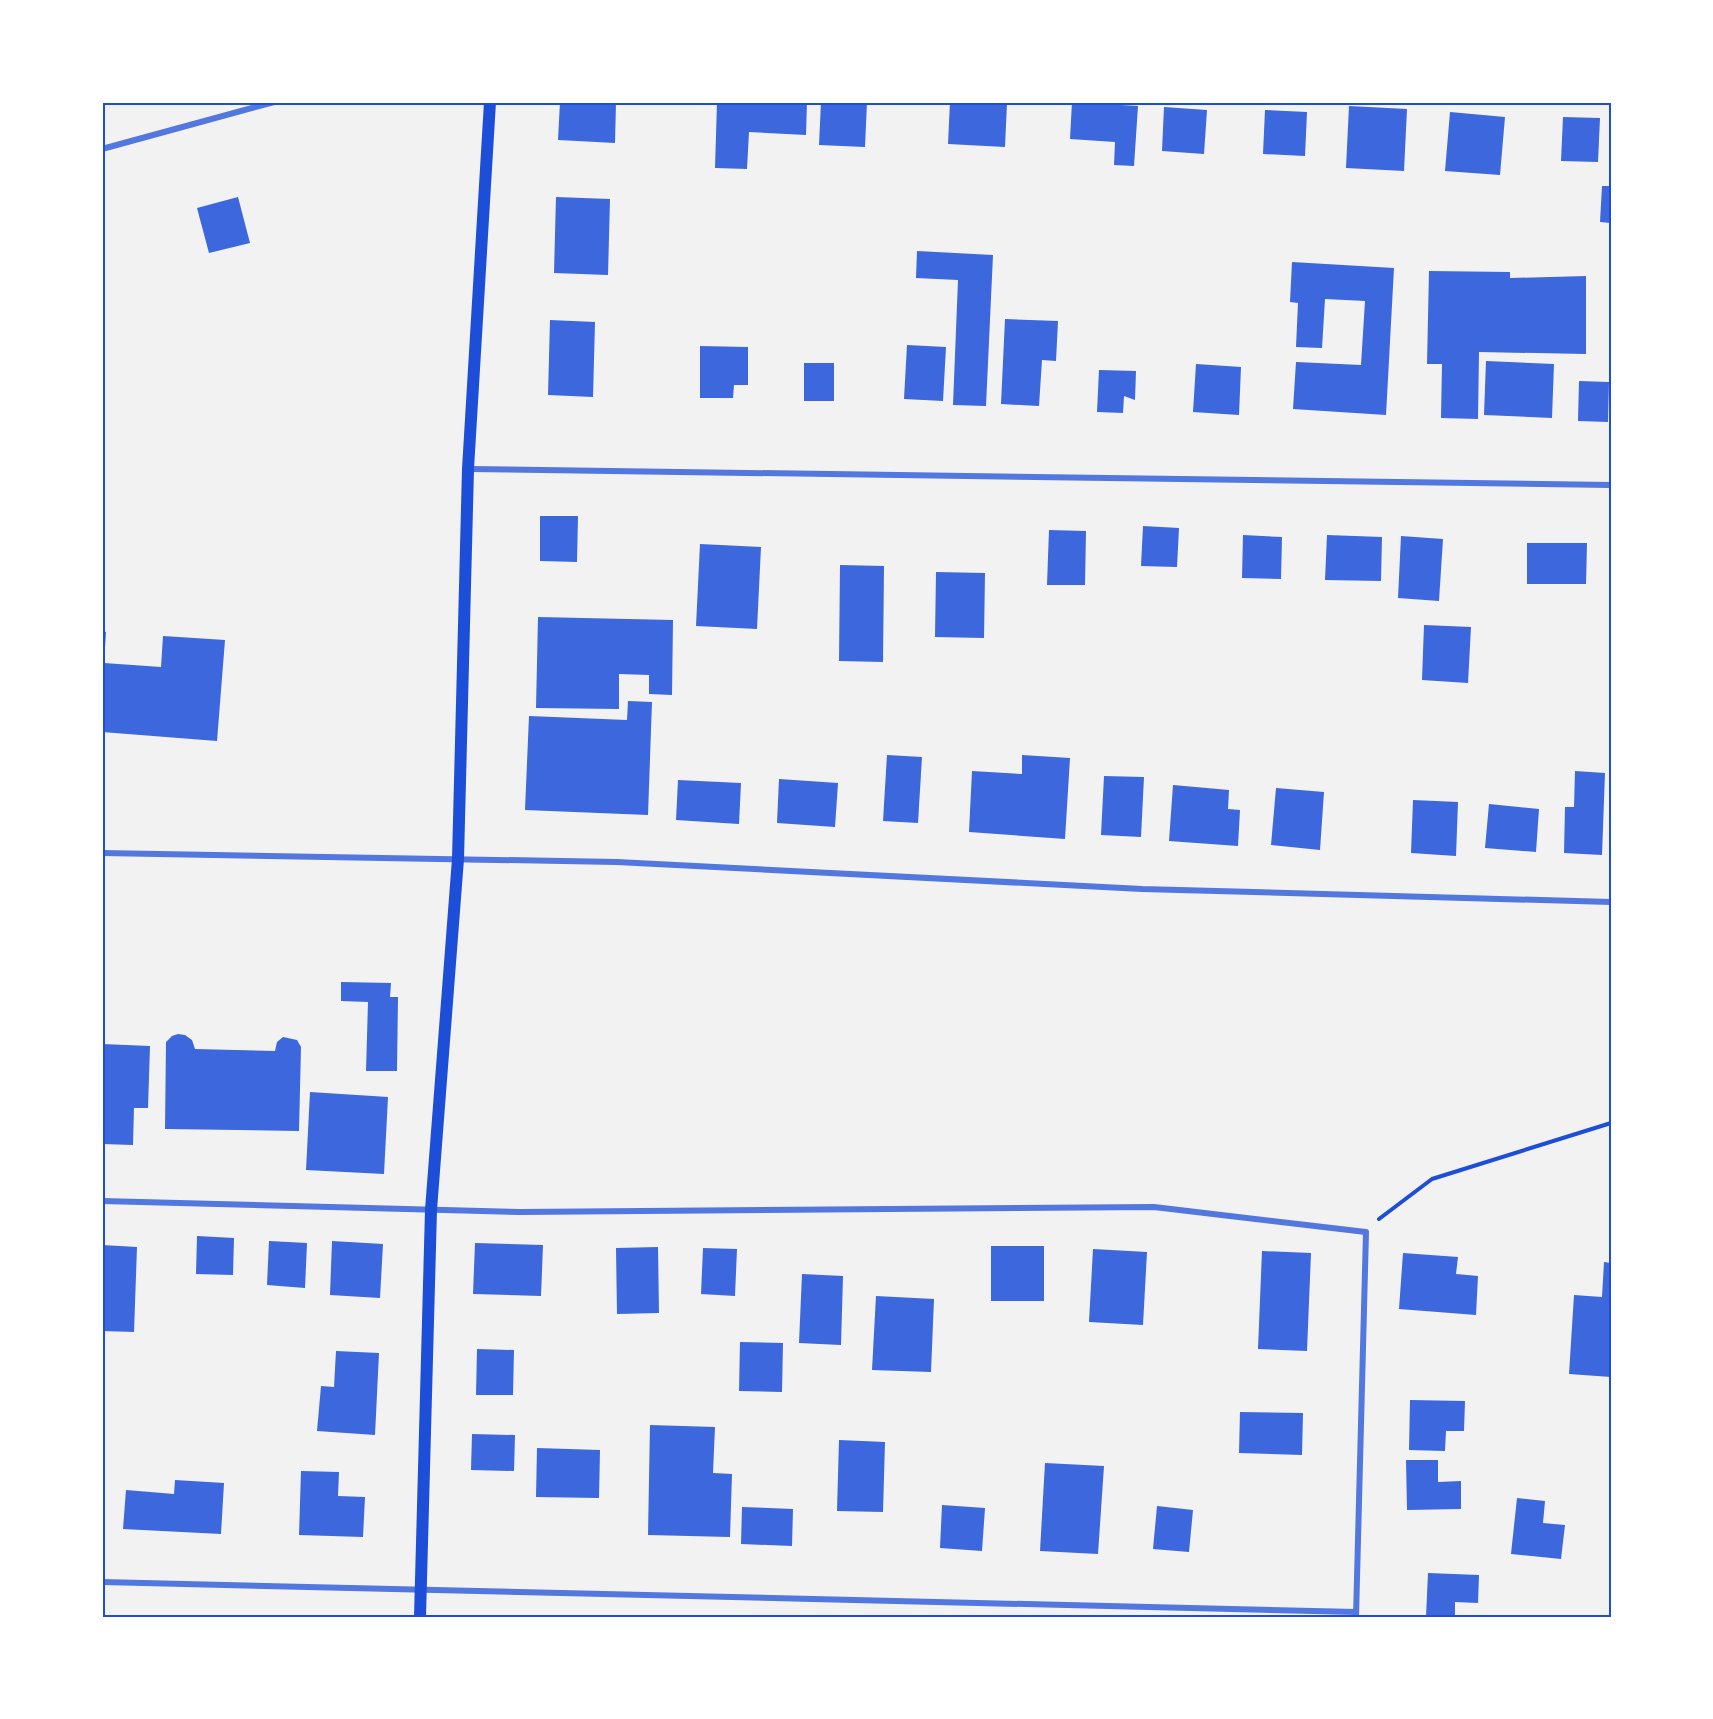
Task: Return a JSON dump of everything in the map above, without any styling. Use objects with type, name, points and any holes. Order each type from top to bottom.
[{"type":"main road","points":[[420,1617],[431,1210],[458,859],[468,469],[490,102]]},
{"type":"street","points":[[102,149],[274,102]]},
{"type":"street","points":[[468,469],[1611,485]]},
{"type":"street","points":[[102,853],[617,862],[1142,889],[1611,902]]},
{"type":"street","points":[[102,1201],[520,1212],[1154,1207],[1366,1232],[1356,1615],[102,1582]]},
{"type":"path","points":[[1366,1232],[1384,1213],[1432,1179],[1611,1123]]},
{"type":"building","points":[[560,102],[616,102],[615,143],[558,140]]},
{"type":"building","points":[[717,102],[807,102],[806,135],[749,132],[747,169],[715,168]]},
{"type":"building","points":[[821,102],[867,102],[865,147],[819,145]]},
{"type":"building","points":[[950,102],[1007,103],[1005,147],[948,144]]},
{"type":"building","points":[[1072,102],[1138,106],[1134,166],[1114,165],[1115,142],[1070,139]]},
{"type":"building","points":[[1349,106],[1407,109],[1404,171],[1346,168]]},
{"type":"building","points":[[1164,107],[1207,110],[1204,154],[1162,151]]},
{"type":"building","points":[[1265,110],[1307,112],[1305,156],[1263,154]]},
{"type":"building","points":[[1450,112],[1505,117],[1500,175],[1445,171]]},
{"type":"building","points":[[1563,117],[1600,118],[1598,162],[1561,161]]},
{"type":"building","points":[[1602,186],[1611,186],[1611,223],[1600,222]]},
{"type":"building","points":[[238,197],[250,243],[209,253],[197,208]]},
{"type":"building","points":[[556,197],[610,199],[608,275],[554,273]]},
{"type":"building","points":[[917,251],[993,255],[986,406],[953,405],[958,280],[916,278]]},
{"type":"building","points":[[1292,262],[1394,268],[1386,415],[1293,409],[1296,362],[1361,365],[1365,301],[1325,299],[1322,348],[1296,347],[1298,303],[1290,302]]},
{"type":"building","points":[[1429,271],[1510,272],[1510,278],[1586,276],[1586,354],[1479,352],[1478,419],[1441,418],[1442,364],[1427,364]]},
{"type":"building","points":[[1005,319],[1058,321],[1056,361],[1042,360],[1039,406],[1001,404]]},
{"type":"building","points":[[550,320],[595,322],[593,397],[548,395]]},
{"type":"building","points":[[907,345],[946,347],[943,401],[904,399]]},
{"type":"building","points":[[700,346],[748,347],[748,385],[734,385],[733,398],[700,398]]},
{"type":"building","points":[[1486,361],[1554,364],[1552,418],[1484,415]]},
{"type":"building","points":[[804,363],[834,363],[834,401],[804,401]]},
{"type":"building","points":[[1196,364],[1241,367],[1239,415],[1193,412]]},
{"type":"building","points":[[1099,370],[1136,371],[1135,400],[1124,396],[1123,413],[1097,412]]},
{"type":"building","points":[[1579,381],[1609,382],[1608,422],[1578,421]]},
{"type":"building","points":[[540,516],[578,516],[577,562],[540,561]]},
{"type":"building","points":[[1143,526],[1179,528],[1177,567],[1141,566]]},
{"type":"building","points":[[1049,530],[1086,531],[1085,585],[1047,585]]},
{"type":"building","points":[[1243,535],[1282,537],[1281,579],[1242,578]]},
{"type":"building","points":[[1327,535],[1382,537],[1381,581],[1325,580]]},
{"type":"building","points":[[1401,536],[1443,539],[1439,601],[1398,598]]},
{"type":"building","points":[[1527,543],[1587,543],[1586,584],[1527,584]]},
{"type":"building","points":[[700,544],[761,547],[757,629],[696,626]]},
{"type":"building","points":[[840,565],[884,566],[883,662],[839,661]]},
{"type":"building","points":[[936,572],[985,573],[984,638],[935,637]]},
{"type":"building","points":[[538,617],[673,620],[672,695],[649,694],[649,675],[619,674],[619,709],[536,708]]},
{"type":"building","points":[[1424,625],[1471,627],[1468,683],[1422,680]]},
{"type":"building","points":[[102,631],[106,632],[104,663],[161,667],[163,636],[225,640],[217,741],[102,732]]},
{"type":"building","points":[[628,701],[652,702],[648,815],[525,810],[529,716],[627,720]]},
{"type":"building","points":[[887,755],[922,757],[918,823],[883,821]]},
{"type":"building","points":[[1022,755],[1070,758],[1065,839],[969,832],[972,771],[1022,774]]},
{"type":"building","points":[[1575,771],[1605,773],[1602,855],[1564,853],[1565,807],[1574,807]]},
{"type":"building","points":[[1104,776],[1144,777],[1141,837],[1101,835]]},
{"type":"building","points":[[779,779],[838,783],[835,827],[777,823]]},
{"type":"building","points":[[678,780],[741,783],[739,824],[676,820]]},
{"type":"building","points":[[1173,785],[1229,790],[1228,809],[1240,810],[1238,846],[1169,841]]},
{"type":"building","points":[[1276,788],[1324,792],[1320,850],[1271,845]]},
{"type":"building","points":[[1413,800],[1458,802],[1456,856],[1411,853]]},
{"type":"building","points":[[1489,804],[1539,809],[1536,852],[1485,848]]},
{"type":"building","points":[[341,982],[391,983],[390,997],[398,997],[397,1071],[366,1071],[368,1002],[341,1001]]},
{"type":"building","points":[[178,1034],[185,1035],[192,1040],[195,1049],[275,1051],[277,1042],[283,1037],[297,1040],[301,1047],[299,1131],[165,1129],[166,1042]]},
{"type":"building","points":[[102,1044],[150,1046],[148,1108],[134,1108],[133,1145],[102,1144]]},
{"type":"building","points":[[310,1092],[388,1097],[384,1174],[306,1170]]},
{"type":"building","points":[[197,1236],[234,1238],[233,1275],[196,1274]]},
{"type":"building","points":[[269,1241],[307,1243],[305,1288],[267,1285]]},
{"type":"building","points":[[332,1241],[383,1244],[380,1298],[330,1295]]},
{"type":"building","points":[[475,1243],[543,1245],[541,1296],[473,1294]]},
{"type":"building","points":[[102,1245],[137,1247],[134,1332],[102,1331]]},
{"type":"building","points":[[991,1246],[1044,1246],[1044,1301],[991,1301]]},
{"type":"building","points":[[658,1247],[659,1313],[617,1314],[616,1248]]},
{"type":"building","points":[[703,1248],[737,1249],[735,1296],[701,1294]]},
{"type":"building","points":[[1093,1249],[1147,1252],[1143,1325],[1089,1322]]},
{"type":"building","points":[[1262,1251],[1311,1253],[1307,1351],[1258,1349]]},
{"type":"building","points":[[1403,1253],[1458,1257],[1456,1274],[1478,1276],[1476,1315],[1399,1309]]},
{"type":"building","points":[[1604,1262],[1611,1263],[1611,1377],[1569,1374],[1574,1295],[1602,1297]]},
{"type":"building","points":[[802,1274],[843,1276],[841,1345],[799,1343]]},
{"type":"building","points":[[876,1296],[934,1299],[931,1372],[872,1370]]},
{"type":"building","points":[[740,1342],[783,1343],[782,1392],[739,1391]]},
{"type":"building","points":[[477,1349],[514,1350],[513,1395],[476,1395]]},
{"type":"building","points":[[336,1351],[379,1353],[375,1435],[317,1431],[321,1386],[334,1387]]},
{"type":"building","points":[[1410,1400],[1465,1401],[1464,1431],[1446,1431],[1445,1451],[1409,1450]]},
{"type":"building","points":[[1240,1412],[1303,1413],[1302,1455],[1239,1453]]},
{"type":"building","points":[[650,1425],[715,1427],[713,1473],[732,1474],[730,1537],[648,1535]]},
{"type":"building","points":[[472,1434],[515,1435],[514,1471],[471,1470]]},
{"type":"building","points":[[839,1440],[885,1442],[883,1512],[837,1511]]},
{"type":"building","points":[[537,1448],[600,1450],[599,1498],[536,1497]]},
{"type":"building","points":[[1406,1460],[1438,1460],[1438,1482],[1461,1481],[1461,1509],[1407,1510]]},
{"type":"building","points":[[1045,1463],[1104,1466],[1098,1554],[1040,1551]]},
{"type":"building","points":[[301,1471],[339,1472],[338,1496],[365,1497],[363,1537],[299,1535]]},
{"type":"building","points":[[175,1480],[224,1483],[221,1534],[123,1529],[126,1490],[174,1494]]},
{"type":"building","points":[[1517,1498],[1545,1501],[1543,1523],[1565,1525],[1561,1559],[1511,1554]]},
{"type":"building","points":[[942,1505],[985,1508],[982,1551],[940,1548]]},
{"type":"building","points":[[1157,1506],[1193,1510],[1189,1552],[1153,1549]]},
{"type":"building","points":[[742,1507],[793,1509],[792,1546],[741,1544]]},
{"type":"building","points":[[1428,1573],[1479,1575],[1478,1603],[1455,1602],[1455,1617],[1426,1617]]}]
